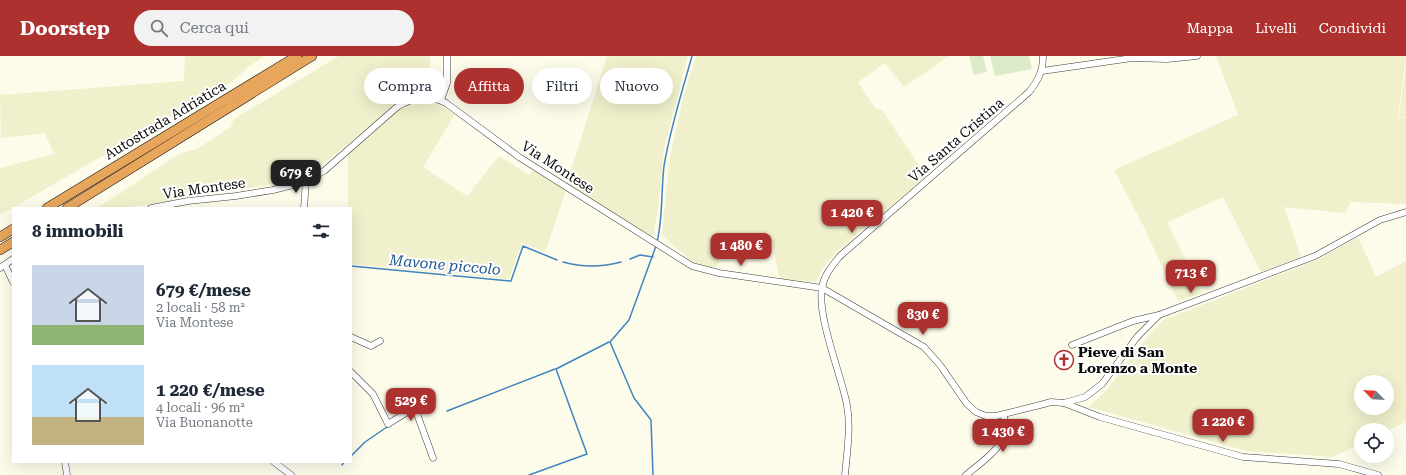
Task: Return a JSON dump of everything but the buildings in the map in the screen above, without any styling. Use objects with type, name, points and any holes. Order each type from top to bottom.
[{"type":"highway","name":"Autostrada Adriatica","points":[[49,207],[297,56]]},
{"type":"highway","name":"Autostrada Adriatica","points":[[69,207],[312,56]]},
{"type":"highway","points":[[0,237],[12,230]]},
{"type":"highway","points":[[0,250],[12,243]]},
{"type":"street","points":[[446,56],[446,86]]},
{"type":"street","name":"Via Santa Cristina","points":[[845,475],[849,426],[847,405],[824,317],[822,288],[829,270],[840,256],[1019,102],[1037,81],[1042,71],[1043,56]]},
{"type":"street","points":[[1042,71],[1132,58],[1167,59],[1197,56]]},
{"type":"street","name":"Via Montese","points":[[156,207],[188,201],[236,196],[273,190],[306,181],[324,171],[397,107],[403,104]]},
{"type":"street","name":"Via Montese","points":[[446,104],[519,157],[692,266],[705,271],[822,288]]},
{"type":"street","points":[[304,207],[306,181]]},
{"type":"street","points":[[1072,344],[1133,321],[1159,315],[1315,256],[1380,220],[1406,212]]},
{"type":"street","points":[[12,260],[2,266],[12,281]]},
{"type":"street","points":[[822,288],[924,347],[940,365],[967,404],[976,412],[986,416],[1004,416],[1051,402],[1064,403],[1100,417],[1243,457],[1339,464],[1378,475]]},
{"type":"street","points":[[1064,403],[1085,397],[1102,384],[1137,338],[1159,315]]},
{"type":"street","points":[[352,337],[370,346],[380,341]]},
{"type":"street","points":[[352,373],[373,394],[388,424],[409,411],[416,411],[433,458]]},
{"type":"street","points":[[966,475],[990,455],[1004,438],[1006,428],[1004,416]]},
{"type":"street","points":[[65,463],[67,475]]},
{"type":"street","points":[[275,463],[291,475]]},
{"type":"green space","points":[[185,56],[264,56],[248,67],[233,81],[0,215],[0,168],[54,154],[45,133],[1,138],[0,95],[184,81]]},
{"type":"green space","points":[[339,56],[430,56],[430,68],[364,68],[364,104],[399,104],[307,176],[292,181],[131,207],[99,207],[181,153],[197,149],[231,127],[234,119]]},
{"type":"green space","points":[[607,56],[688,56],[664,149],[653,239],[567,183],[600,78],[600,104],[673,104],[673,68],[603,68]]},
{"type":"green space","points":[[696,56],[949,56],[904,87],[885,63],[858,82],[875,108],[882,110],[926,176],[834,254],[821,271],[817,280],[814,282],[782,279],[779,276],[771,238],[768,236],[736,240],[721,246],[719,250],[719,263],[716,267],[711,268],[691,261],[662,235],[669,162],[683,98]]},
{"type":"green space","points":[[969,56],[983,56],[987,72],[974,75]]},
{"type":"green space","points":[[990,56],[1029,56],[1032,69],[995,76]]},
{"type":"green space","points":[[1216,56],[1406,56],[1398,117],[1406,118],[1406,204],[1351,202],[1345,213],[1284,207],[1301,257],[1261,272],[1223,197],[1167,222],[1202,293],[1178,301],[1144,227],[1114,170],[1238,115]]},
{"type":"green space","points":[[1406,65],[1406,117],[1399,117]]},
{"type":"green space","points":[[406,104],[437,104],[455,114],[423,167],[467,196],[499,156],[529,175],[533,170],[566,191],[545,252],[522,243],[509,279],[352,264],[352,207],[348,207],[348,154],[390,116]]},
{"type":"green space","points":[[1358,237],[1376,277],[1406,261],[1406,422],[1394,428],[1394,423],[1354,423],[1354,447],[1332,457],[1247,451],[1088,407],[1107,390],[1138,348],[1163,320],[1315,261]]},
{"type":"waterway","name":"Mavone piccolo","points":[[657,242],[660,224],[664,166],[676,111],[692,56]]},
{"type":"waterway","name":"Mavone piccolo","points":[[352,266],[511,281],[523,246],[557,260]]},
{"type":"waterway","name":"Mavone piccolo","points":[[653,475],[651,420],[634,398],[610,342],[629,320],[656,246]]},
{"type":"waterway","name":"Mavone piccolo","points":[[630,259],[640,255],[653,257]]},
{"type":"waterway","name":"Mavone piccolo","points":[[563,262],[592,266],[621,262]]},
{"type":"waterway","name":"Mavone piccolo","points":[[529,475],[587,454],[556,369],[609,342]]},
{"type":"waterway","name":"Mavone piccolo","points":[[447,411],[555,369]]},
{"type":"waterway","name":"Mavone piccolo","points":[[352,455],[365,442],[387,427]]},
{"type":"place","name":"Pieve di San Lorenzo a Monte","points":[[1064,360]]}]
